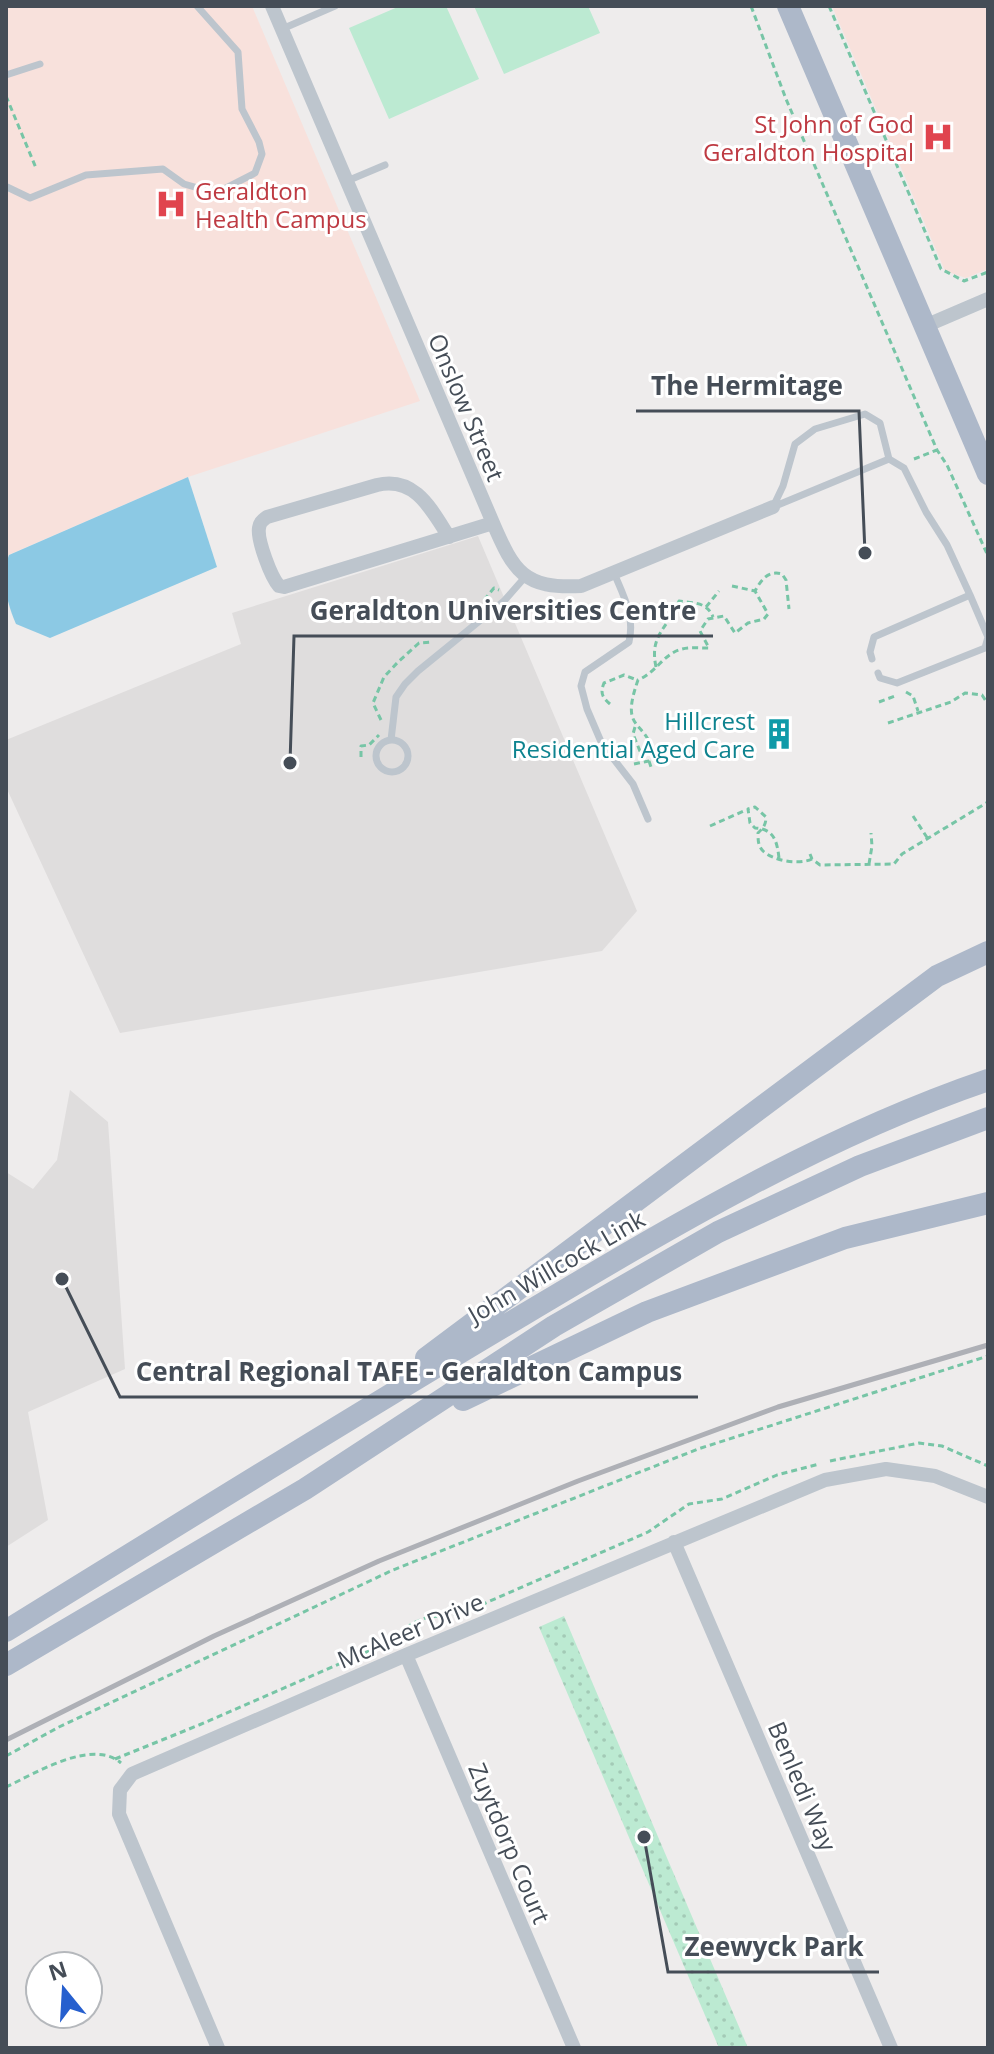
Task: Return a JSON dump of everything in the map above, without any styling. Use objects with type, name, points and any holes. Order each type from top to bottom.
[{"type":"main road","points":[[788,6],[988,474]]},
{"type":"main road","points":[[213,1503],[431,1355],[937,976],[988,952]]},
{"type":"main road","name":"John Willcock Link","points":[[6,1631],[632,1250],[809,1154],[942,1096],[988,1080]]},
{"type":"main road","points":[[305,1489],[554,1326],[718,1232],[860,1166],[988,1118]]},
{"type":"main road","points":[[6,1665],[305,1489],[479,1391],[647,1312],[845,1238],[988,1203]]},
{"type":"street","name":"Onslow Street","points":[[272,6],[493,523],[515,568],[527,575]]},
{"type":"street","points":[[925,326],[988,299]]},
{"type":"street","points":[[449,537],[413,488],[395,482],[267,517],[260,523],[259,531],[271,575],[279,586],[284,587],[449,537],[493,523]]},
{"type":"street","points":[[527,575],[554,587],[581,586],[773,507]]},
{"type":"street","name":"McAleer Drive","points":[[218,2048],[119,1814],[120,1790],[132,1774],[406,1655],[825,1480],[886,1469],[935,1476],[988,1497]]},
{"type":"street","name":"Benledi Way","points":[[674,1542],[891,2048]]},
{"type":"street","name":"Zuytdorp Court","points":[[406,1655],[574,2048]]},
{"type":"lane","points":[[282,29],[335,6]]},
{"type":"lane","points":[[7,187],[30,198],[86,175],[163,169],[184,184],[216,193],[255,173],[262,154],[242,109],[238,52],[200,7]]},
{"type":"lane","points":[[6,75],[40,64]]},
{"type":"lane","points":[[347,181],[385,165]]},
{"type":"lane","points":[[773,507],[783,486],[795,444],[815,429],[865,414],[880,423],[889,459],[904,468],[947,545],[988,637],[985,648],[897,683],[880,678],[878,673]]},
{"type":"lane","points":[[773,507],[889,459]]},
{"type":"lane","points":[[614,573],[630,611],[633,625],[629,642],[585,672],[581,686],[602,744],[623,769],[648,819]]},
{"type":"lane","points":[[391,740],[396,697],[405,684],[504,601],[527,575]]},
{"type":"lane","points":[[872,659],[870,652],[874,637],[970,595]]},
{"type":"lane","points":[[391,740],[403,743],[408,754],[405,766],[394,772],[382,768],[376,757],[380,746],[391,740]]},
{"type":"path","points":[[751,6],[786,99],[937,450],[947,465],[988,556]]},
{"type":"path","points":[[829,6],[941,269],[964,281],[988,272]]},
{"type":"path","points":[[6,96],[36,168]]},
{"type":"path","points":[[908,461],[937,450]]},
{"type":"path","points":[[755,591],[770,573],[782,574],[786,580],[789,609]]},
{"type":"path","points":[[732,586],[755,591],[768,614],[764,619],[748,623],[732,639]]},
{"type":"path","points":[[706,607],[719,591]]},
{"type":"path","points":[[656,667],[654,644],[659,632],[674,615],[679,601],[706,607],[713,617]]},
{"type":"path","points":[[610,704],[603,698],[601,690],[604,683],[624,675],[638,680],[653,674],[671,653],[684,648],[712,648],[700,631],[708,619],[724,616],[735,633]]},
{"type":"path","points":[[638,680],[631,706],[635,727],[633,734],[652,770]]},
{"type":"path","points":[[888,723],[951,702],[965,693],[982,695],[988,704]]},
{"type":"path","points":[[913,696],[918,711]]},
{"type":"path","points":[[625,707],[631,706]]},
{"type":"path","points":[[623,769],[654,756],[652,746],[642,731],[635,727]]},
{"type":"path","points":[[361,746],[361,757]]},
{"type":"path","points":[[810,854],[820,865],[894,864],[902,854],[988,802]]},
{"type":"path","points":[[710,826],[755,807],[766,817],[766,823],[758,833],[758,844],[764,853],[802,864],[812,859]]},
{"type":"path","points":[[748,809],[750,823],[755,828],[770,830],[779,858]]},
{"type":"path","points":[[913,816],[928,839]]},
{"type":"path","points":[[869,864],[871,833]]},
{"type":"path","points":[[6,1756],[59,1727],[393,1570],[698,1449],[988,1356]]},
{"type":"path","points":[[6,1787],[77,1756],[96,1752],[124,1766]]},
{"type":"shaded area","name":"Geraldton Health Campus","points":[[6,6],[252,6],[420,401],[188,477],[6,556]]},
{"type":"shaded area","name":"St John of God Geraldton Hospital","points":[[832,6],[988,6],[988,269],[966,278],[945,271]]},
{"type":"shaded area","points":[[478,536],[637,911],[602,951],[120,1033],[6,787],[6,740],[241,644],[232,613]]},
{"type":"shaded area","points":[[70,1090],[108,1122],[125,1369],[28,1412],[48,1520],[6,1547],[6,1172],[33,1189],[57,1160]]},
{"type":"green space","points":[[400,6],[446,6],[479,79],[389,119],[349,28]]},
{"type":"green space","points":[[474,6],[588,6],[600,33],[504,74]]},
{"type":"green space","points":[[564,1616],[748,2048],[719,2048],[539,1627]]},
{"type":"water","points":[[188,477],[217,567],[50,638],[16,624],[6,590],[5,572],[9,555]]},
{"type":"railway","points":[[6,1740],[214,1636],[379,1561],[578,1481],[778,1407],[988,1345]]},
{"type":"place","name":"St John of God Geraldton Hospital","points":[[938,137]]},
{"type":"place","name":"Geraldton Health Campus","points":[[171,204]]},
{"type":"place","name":"The Hermitage","points":[[865,553]]},
{"type":"place","name":"Hillcrest Residential Aged Care","points":[[779,734]]},
{"type":"place","name":"Geraldton Universities Centre","points":[[290,763]]},
{"type":"place","name":"Central Regional TAFE - Geraldton Campus","points":[[62,1279]]},
{"type":"place","name":"Zeewyck Park","points":[[644,1837]]}]
